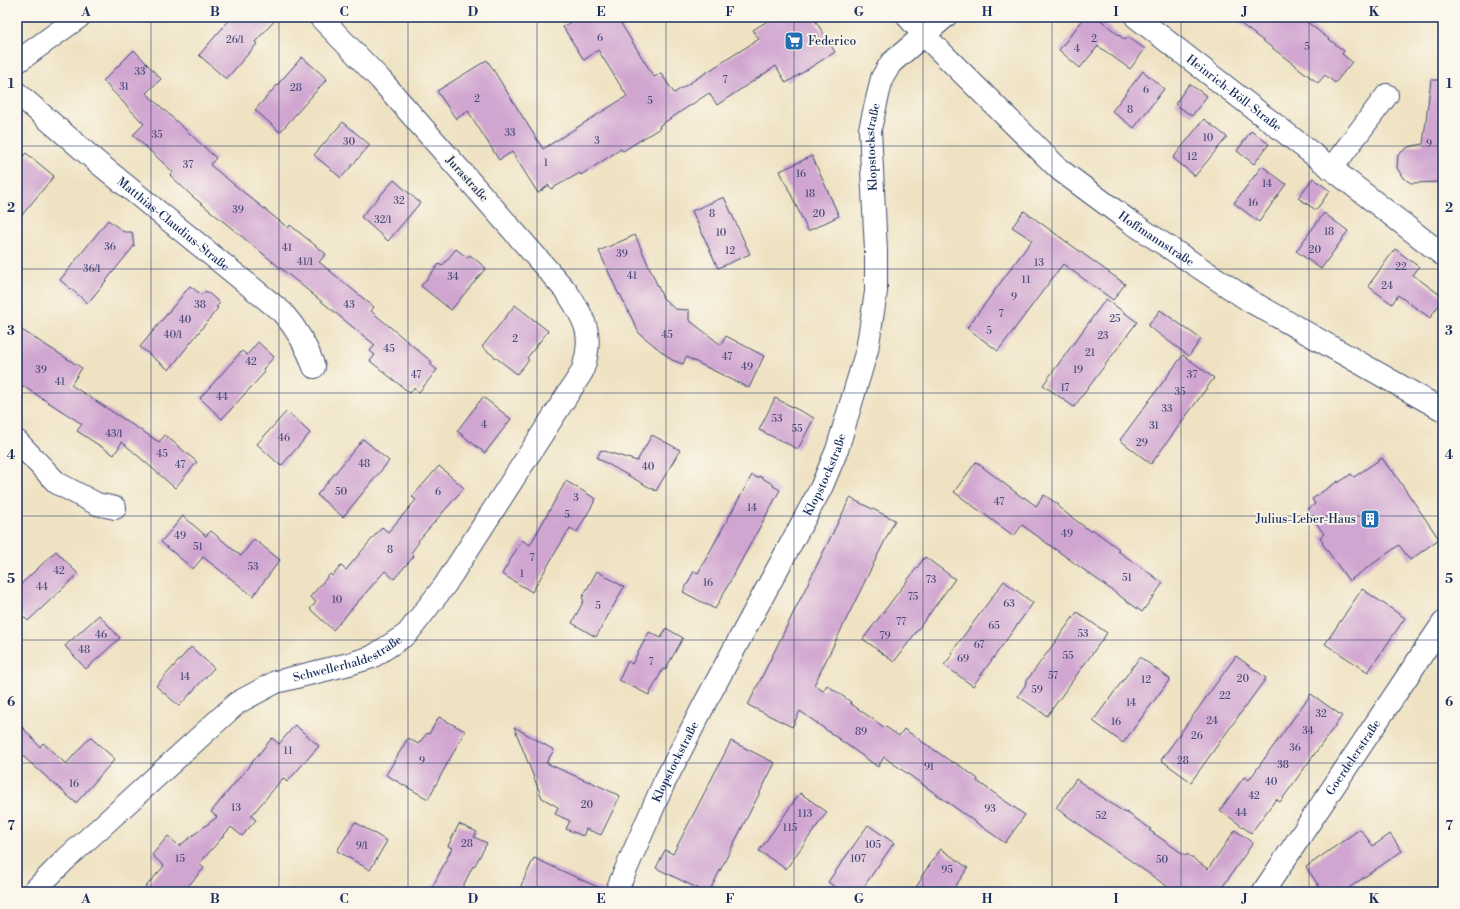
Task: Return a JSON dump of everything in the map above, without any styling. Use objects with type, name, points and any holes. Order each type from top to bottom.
[{"type":"street","points":[[17,62],[80,17]]},
{"type":"street","name":"Jurastraße","points":[[320,17],[380,79],[567,292],[585,323],[589,340],[587,355]]},
{"type":"street","name":"Hoffmannstraße","points":[[908,17],[924,35],[1060,170],[1129,221],[1250,301],[1443,410]]},
{"type":"street","name":"Klopstockstraße","points":[[616,892],[663,786],[705,703],[821,488],[837,450],[867,350],[876,292],[876,251],[870,129],[882,78],[891,63],[945,17]]},
{"type":"street","name":"Heinrich-Böll-Straße","points":[[1136,17],[1443,255]]},
{"type":"street","name":"Matthias-Claudius-Straße","points":[[17,93],[97,162],[282,312],[302,339],[314,367]]},
{"type":"street","points":[[1331,169],[1388,95]]},
{"type":"street","name":"Schwellerhaldestraße","points":[[34,892],[66,859],[237,704],[276,682],[372,657],[407,634],[445,585],[582,372],[587,355]]},
{"type":"street","points":[[17,441],[57,483],[97,504],[115,508]]},
{"type":"street","name":"Goerdelerstraße","points":[[1263,892],[1443,623]]},
{"type":"building","points":[[232,17],[278,17],[255,42],[257,44],[226,79],[199,55]]},
{"type":"building","points":[[578,17],[617,17],[654,77],[661,73],[674,93],[759,39],[753,30],[774,17],[813,17],[835,52],[786,83],[776,66],[717,105],[709,93],[659,126],[660,128],[623,151],[621,149],[581,175],[580,173],[551,189],[549,185],[538,193],[512,152],[499,160],[468,111],[456,119],[437,91],[487,60],[543,149],[627,96],[598,50],[584,60],[563,27]]},
{"type":"building","points":[[1085,17],[1097,17],[1125,40],[1128,37],[1145,49],[1130,69],[1098,46],[1080,68],[1059,50]]},
{"type":"building","points":[[1232,17],[1301,17],[1344,51],[1342,54],[1352,62],[1335,83],[1325,75],[1318,83]]},
{"type":"building","points":[[134,50],[161,79],[146,93],[216,158],[210,165],[288,228],[290,225],[326,254],[319,262],[374,307],[371,311],[432,362],[430,364],[437,370],[419,392],[414,388],[410,393],[370,361],[375,355],[370,351],[375,345],[192,196],[170,175],[173,172],[133,135],[144,124],[103,81]]},
{"type":"building","points":[[302,57],[327,79],[280,132],[255,110]]},
{"type":"building","points":[[1143,71],[1164,89],[1134,128],[1112,111]]},
{"type":"building","points":[[1431,80],[1443,80],[1443,182],[1411,183],[1403,178],[1397,168],[1398,155],[1408,147],[1423,144]]},
{"type":"building","points":[[1189,84],[1207,96],[1192,116],[1175,104]]},
{"type":"building","points":[[1204,119],[1227,137],[1195,176],[1173,158]]},
{"type":"building","points":[[343,122],[370,145],[341,178],[314,155]]},
{"type":"building","points":[[1251,131],[1269,144],[1254,164],[1237,151]]},
{"type":"building","points":[[26,153],[54,176],[17,221],[17,163]]},
{"type":"building","points":[[812,156],[839,216],[808,231],[780,171]]},
{"type":"building","points":[[1262,166],[1286,184],[1259,222],[1234,203]]},
{"type":"building","points":[[1313,178],[1330,191],[1316,210],[1298,198]]},
{"type":"building","points":[[394,180],[420,203],[388,241],[361,217]]},
{"type":"building","points":[[724,197],[750,254],[718,268],[692,211]]},
{"type":"building","points":[[1024,211],[1125,284],[1113,300],[1063,264],[998,351],[967,328],[1032,240],[1012,227]]},
{"type":"building","points":[[1324,213],[1348,231],[1321,269],[1296,251]]},
{"type":"building","points":[[108,220],[124,232],[132,232],[134,246],[88,303],[60,280]]},
{"type":"building","points":[[635,235],[663,298],[675,309],[689,310],[689,320],[721,345],[726,336],[764,356],[749,388],[686,357],[683,364],[672,360],[639,333],[620,294],[619,295],[599,251]]},
{"type":"building","points":[[456,249],[468,258],[470,255],[486,268],[451,310],[421,286],[439,264],[442,266]]},
{"type":"building","points":[[1395,249],[1419,267],[1413,275],[1443,297],[1430,318],[1398,295],[1392,304],[1368,286]]},
{"type":"building","points":[[190,286],[202,295],[206,291],[220,303],[216,307],[218,308],[169,370],[140,347]]},
{"type":"building","points":[[1106,299],[1137,322],[1074,407],[1043,385]]},
{"type":"building","points":[[515,305],[548,331],[527,358],[529,360],[517,374],[482,347]]},
{"type":"building","points":[[1160,310],[1201,339],[1189,356],[1148,326]]},
{"type":"building","points":[[17,327],[82,368],[71,385],[159,442],[165,435],[197,462],[175,488],[122,442],[114,455],[77,431],[82,424],[17,382]]},
{"type":"building","points":[[258,342],[274,357],[263,369],[265,372],[222,419],[200,398],[242,351],[247,355]]},
{"type":"building","points":[[1183,355],[1214,378],[1151,464],[1120,440]]},
{"type":"building","points":[[483,397],[511,419],[485,453],[457,431]]},
{"type":"building","points":[[775,398],[814,418],[798,449],[759,430]]},
{"type":"building","points":[[287,411],[310,433],[281,466],[257,444]]},
{"type":"building","points":[[652,435],[680,450],[656,491],[597,458],[601,450],[637,461]]},
{"type":"building","points":[[363,439],[389,461],[343,517],[317,495]]},
{"type":"building","name":"Julius-Leber-Haus","points":[[1382,458],[1391,471],[1392,470],[1439,539],[1410,560],[1399,545],[1349,581],[1322,543],[1323,542],[1320,537],[1324,534],[1307,510],[1315,504],[1312,499],[1338,481],[1338,483],[1351,474],[1354,477]]},
{"type":"building","points":[[976,462],[1023,498],[1024,497],[1036,506],[1044,495],[1059,505],[1058,507],[1090,531],[1092,529],[1119,549],[1118,551],[1163,583],[1142,612],[1022,525],[1014,536],[954,492]]},
{"type":"building","points":[[439,466],[464,488],[418,541],[419,542],[411,553],[414,556],[394,579],[385,571],[333,630],[310,609],[316,602],[310,597],[330,574],[332,576],[341,566],[346,570],[382,527],[388,532],[416,500],[412,497]]},
{"type":"building","points":[[752,475],[758,478],[759,476],[780,490],[715,609],[683,592],[694,571],[698,573]]},
{"type":"building","points":[[566,481],[596,499],[577,532],[570,528],[532,592],[502,574],[522,540],[530,545]]},
{"type":"building","points":[[850,498],[895,520],[814,685],[823,691],[827,685],[885,728],[886,727],[899,736],[904,729],[953,763],[954,762],[966,770],[978,779],[977,781],[1025,815],[1005,843],[884,757],[878,767],[800,711],[792,727],[748,705]]},
{"type":"building","points":[[183,516],[206,536],[211,531],[241,556],[254,539],[280,560],[253,596],[203,557],[193,569],[161,542]]},
{"type":"building","points":[[56,551],[78,574],[28,621],[17,610],[17,588]]},
{"type":"building","points":[[925,557],[955,579],[894,662],[863,639]]},
{"type":"building","points":[[597,571],[624,587],[596,637],[572,623],[584,600],[582,598]]},
{"type":"building","points":[[1004,581],[1033,603],[973,686],[944,665],[953,654],[951,653]]},
{"type":"building","points":[[1362,589],[1405,618],[1368,672],[1325,644]]},
{"type":"building","points":[[1077,612],[1107,633],[1047,716],[1018,696],[1026,684],[1025,683]]},
{"type":"building","points":[[99,615],[120,638],[86,669],[65,646]]},
{"type":"building","points":[[666,628],[683,638],[665,670],[663,669],[649,695],[619,680],[628,661],[632,664],[649,632],[661,638]]},
{"type":"building","points":[[191,647],[214,668],[179,706],[156,686]]},
{"type":"building","points":[[1236,656],[1266,678],[1191,782],[1161,760]]},
{"type":"building","points":[[1140,657],[1170,679],[1123,743],[1093,721]]},
{"type":"building","points":[[1311,694],[1342,716],[1280,802],[1276,799],[1251,833],[1220,810],[1244,777],[1249,780]]},
{"type":"building","points":[[439,717],[465,731],[428,799],[386,775],[408,738],[418,744],[427,733],[429,734]]},
{"type":"building","points":[[17,721],[40,747],[43,743],[66,764],[90,737],[115,759],[76,803],[17,751]]},
{"type":"building","points":[[295,725],[319,746],[287,782],[283,778],[251,816],[256,820],[242,836],[231,827],[199,864],[204,868],[183,892],[141,892],[164,866],[152,855],[168,836],[179,846],[217,817],[211,812],[272,738],[279,744]]},
{"type":"building","points":[[514,727],[554,750],[546,763],[620,796],[601,835],[586,829],[583,836],[566,829],[570,821],[555,814],[558,807],[542,798]]},
{"type":"building","points":[[731,741],[775,763],[709,892],[705,892],[656,868],[665,850],[673,854]]},
{"type":"building","points":[[1076,779],[1151,829],[1149,830],[1186,856],[1187,854],[1208,869],[1235,830],[1253,843],[1219,892],[1175,892],[1056,808]]},
{"type":"building","points":[[800,793],[827,812],[786,869],[759,851]]},
{"type":"building","points":[[355,822],[387,841],[370,870],[337,851]]},
{"type":"building","points":[[459,824],[477,832],[474,837],[487,843],[460,892],[430,892],[452,848],[448,846]]},
{"type":"building","points":[[868,825],[894,843],[860,892],[842,892],[828,882]]},
{"type":"building","points":[[1360,829],[1373,846],[1390,834],[1402,851],[1343,892],[1323,892],[1306,867]]},
{"type":"building","points":[[941,849],[968,868],[951,892],[913,892],[922,878],[921,877]]},
{"type":"building","points":[[534,858],[604,890],[604,892],[518,892]]},
{"type":"place","name":"Federico","points":[[794,41]]},
{"type":"place","name":"Julius-Leber-Haus","points":[[1370,519]]}]
